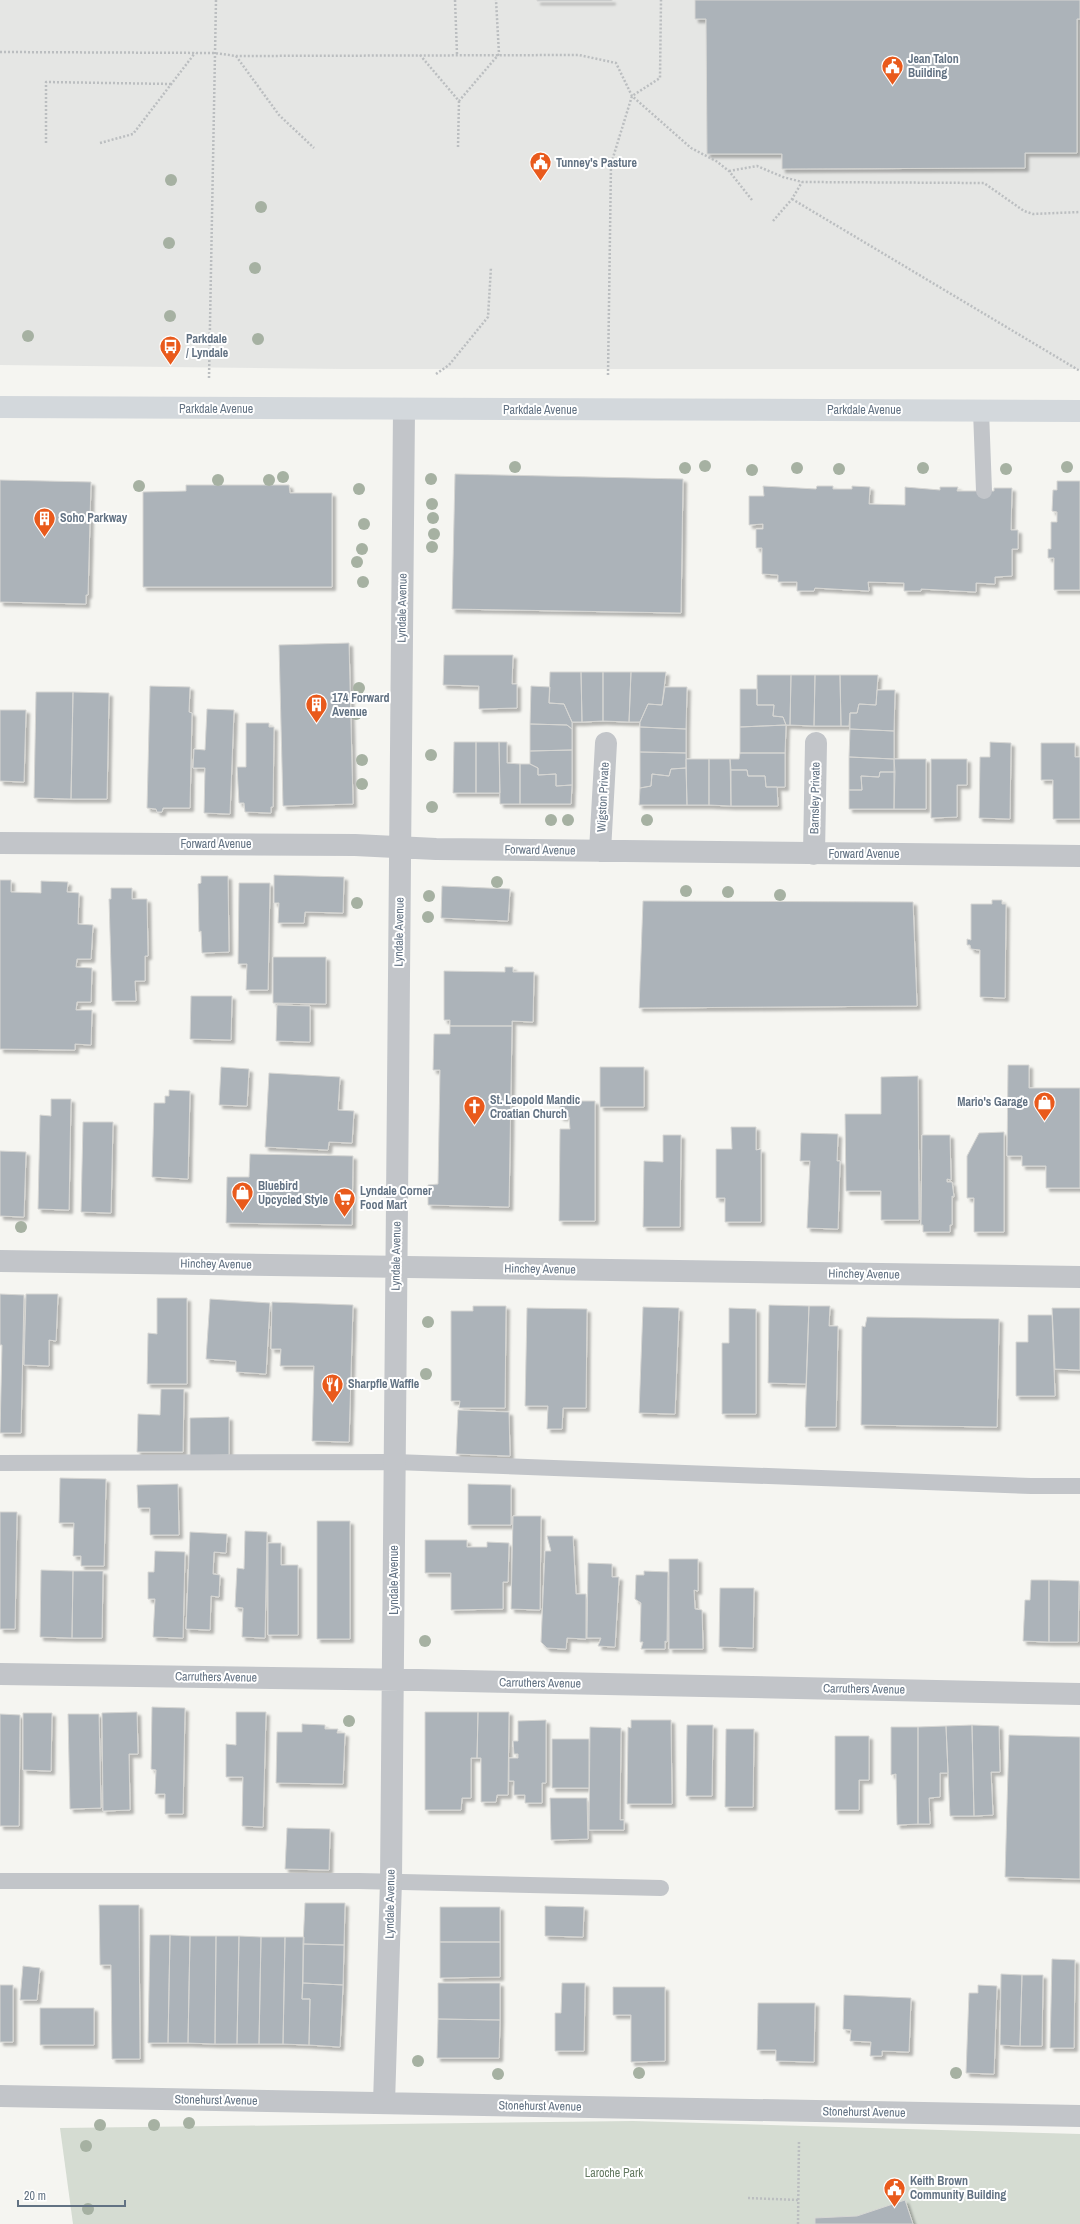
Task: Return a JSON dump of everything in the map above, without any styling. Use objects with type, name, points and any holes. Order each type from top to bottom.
[{"type":"main road","name":"Parkdale Avenue","points":[[0,407],[404,410],[1080,411]]},
{"type":"street","name":"Lyndale Avenue","points":[[384,2103],[391,1881],[404,410]]},
{"type":"street","name":"Wigston Private","points":[[600,851],[606,743]]},
{"type":"street","name":"Barnsley Private","points":[[814,854],[816,743]]},
{"type":"street","name":"Forward Avenue","points":[[0,843],[355,845],[400,848],[1080,856]]},
{"type":"street","name":"Hinchey Avenue","points":[[0,1261],[1080,1277]]},
{"type":"street","name":"Carruthers Avenue","points":[[0,1674],[393,1680],[1080,1694]]},
{"type":"street","name":"Stonehurst Avenue","points":[[0,2096],[1080,2116]]},
{"type":"lane","points":[[981,410],[984,491]]},
{"type":"lane","points":[[0,1463],[394,1462],[1031,1486],[1080,1486]]},
{"type":"lane","points":[[0,1881],[391,1881],[661,1888]]},
{"type":"path","points":[[208,409],[216,0]]},
{"type":"path","points":[[455,0],[457,54]]},
{"type":"path","points":[[458,147],[459,100],[499,54],[496,0]]},
{"type":"path","points":[[608,375],[611,164],[632,96],[660,78],[661,0]]},
{"type":"path","points":[[0,52],[195,52],[236,56],[420,54],[579,55],[616,63],[632,96],[691,148],[716,161],[729,171],[752,200]]},
{"type":"path","points":[[100,143],[133,134],[195,52]]},
{"type":"path","points":[[420,54],[459,100]]},
{"type":"path","points":[[236,56],[279,115],[314,148]]},
{"type":"path","points":[[46,143],[46,82],[171,84]]},
{"type":"path","points":[[729,171],[757,166],[783,177],[802,182],[984,183],[1024,211],[1033,214],[1080,212]]},
{"type":"path","points":[[772,221],[792,199],[802,182]]},
{"type":"path","points":[[792,199],[1080,370]]},
{"type":"path","points":[[436,374],[449,365],[488,317],[492,267]]},
{"type":"path","points":[[798,2224],[799,2111]]},
{"type":"path","points":[[748,2198],[798,2200]]},
{"type":"shaded area","name":"Tunney's Pasture","points":[[0,0],[1080,0],[1080,369],[343,369],[0,365]]},
{"type":"green space","name":"Laroche Park","points":[[633,2121],[1080,2134],[1080,2224],[73,2224],[60,2128]]},
{"type":"building","points":[[537,0],[612,1],[537,1]]},
{"type":"building","name":"Jean Talon Building","points":[[695,0],[1080,0],[1080,19],[1077,19],[1077,153],[1025,153],[1025,168],[782,169],[782,154],[707,154],[706,19],[695,19]]},
{"type":"building","points":[[455,474],[683,479],[681,613],[452,609]]},
{"type":"building","name":"Soho Parkway","points":[[0,480],[91,482],[88,595],[86,595],[86,604],[0,602]]},
{"type":"building","points":[[1057,481],[1080,481],[1080,590],[1054,590],[1054,558],[1048,558],[1048,549],[1051,549],[1051,522],[1057,522],[1057,512],[1052,511],[1053,490],[1057,490]]},
{"type":"building","points":[[186,485],[289,485],[290,493],[332,493],[332,587],[143,587],[143,492],[186,491]]},
{"type":"building","points":[[763,486],[816,489],[817,486],[833,486],[833,489],[852,489],[852,486],[870,487],[869,504],[905,505],[905,487],[940,490],[940,487],[958,487],[957,491],[994,491],[994,488],[1012,488],[1011,530],[1018,530],[1018,549],[1012,549],[1012,576],[995,577],[995,584],[976,583],[976,592],[921,589],[921,591],[904,591],[904,583],[868,582],[869,591],[815,588],[814,591],[797,591],[797,582],[778,582],[778,575],[762,574],[762,548],[756,548],[756,529],[763,529],[763,524],[749,525],[749,496],[764,496]]},
{"type":"building","name":"174 Forward Avenue","points":[[349,643],[353,804],[283,806],[279,645]]},
{"type":"building","points":[[444,655],[513,655],[512,684],[517,684],[517,708],[479,709],[479,686],[443,685]]},
{"type":"building","points":[[550,672],[581,672],[582,722],[572,722],[564,704],[549,703]]},
{"type":"building","points":[[581,672],[603,672],[603,721],[582,722]]},
{"type":"building","points":[[603,672],[631,672],[629,722],[603,721]]},
{"type":"building","points":[[631,672],[666,672],[662,705],[648,704],[640,722],[629,722]]},
{"type":"building","points":[[757,675],[791,675],[790,725],[786,725],[783,717],[773,716],[774,705],[757,705]]},
{"type":"building","points":[[791,675],[815,675],[814,726],[790,725]]},
{"type":"building","points":[[815,675],[840,675],[841,726],[814,726]]},
{"type":"building","points":[[840,675],[878,675],[876,705],[859,704],[857,713],[850,713],[849,726],[841,726]]},
{"type":"building","points":[[150,686],[190,687],[189,712],[192,713],[190,808],[163,808],[162,812],[157,812],[156,809],[147,808]]},
{"type":"building","points":[[531,686],[550,687],[549,703],[564,704],[572,722],[572,729],[567,725],[530,724]]},
{"type":"building","points":[[665,687],[687,687],[686,729],[640,727],[640,722],[648,704],[662,705]]},
{"type":"building","points":[[740,689],[757,689],[757,705],[774,705],[773,716],[783,717],[786,725],[740,727]]},
{"type":"building","points":[[877,690],[895,690],[894,731],[850,729],[850,713],[857,713],[859,704],[876,705]]},
{"type":"building","points":[[36,692],[73,692],[71,799],[34,798]]},
{"type":"building","points":[[73,692],[109,693],[107,799],[71,799]]},
{"type":"building","points":[[207,709],[234,710],[230,814],[204,813],[205,768],[193,768],[194,749],[205,750]]},
{"type":"building","points":[[0,710],[26,710],[24,782],[0,781]]},
{"type":"building","points":[[246,723],[269,723],[269,727],[274,727],[273,807],[271,807],[271,813],[245,812],[244,803],[239,803],[237,767],[246,767]]},
{"type":"building","points":[[530,724],[567,725],[572,729],[572,750],[530,751]]},
{"type":"building","points":[[786,725],[785,753],[740,753],[740,727]]},
{"type":"building","points":[[640,727],[686,729],[686,753],[640,752]]},
{"type":"building","points":[[850,729],[894,731],[894,759],[849,757]]},
{"type":"building","points":[[454,742],[476,742],[476,793],[453,793]]},
{"type":"building","points":[[476,742],[499,742],[500,793],[476,793]]},
{"type":"building","points":[[499,742],[507,742],[507,763],[520,764],[520,804],[500,804]]},
{"type":"building","points":[[990,742],[1011,743],[1010,819],[979,818],[980,757],[990,757]]},
{"type":"building","points":[[1041,743],[1075,743],[1075,757],[1080,757],[1080,819],[1053,819],[1053,780],[1041,780]]},
{"type":"building","points":[[572,750],[572,785],[556,786],[556,774],[538,775],[538,768],[530,764],[530,751]]},
{"type":"building","points":[[640,752],[686,753],[686,768],[671,769],[669,776],[652,774],[651,786],[640,788]]},
{"type":"building","points":[[740,753],[785,753],[785,787],[766,787],[765,776],[748,776],[747,770],[731,770],[730,759],[739,759]]},
{"type":"building","points":[[849,757],[894,759],[895,772],[880,772],[879,777],[861,776],[862,790],[849,790]]},
{"type":"building","points":[[686,759],[709,759],[709,805],[687,805]]},
{"type":"building","points":[[709,759],[730,759],[731,806],[709,805]]},
{"type":"building","points":[[894,759],[926,759],[926,809],[894,809]]},
{"type":"building","points":[[931,759],[967,759],[967,785],[957,785],[957,817],[931,818]]},
{"type":"building","points":[[520,764],[530,764],[538,768],[538,775],[556,774],[556,786],[572,785],[571,804],[520,804]]},
{"type":"building","points":[[686,768],[687,805],[639,805],[640,788],[651,786],[652,774],[669,776],[671,769]]},
{"type":"building","points":[[731,770],[747,770],[748,776],[765,776],[766,787],[777,787],[778,806],[731,806]]},
{"type":"building","points":[[880,772],[895,772],[894,809],[849,809],[849,790],[862,790],[861,776],[879,777]]},
{"type":"building","points":[[274,875],[344,877],[343,913],[305,912],[304,923],[278,923],[279,903],[274,903]]},
{"type":"building","points":[[201,876],[228,876],[229,952],[202,953],[201,931],[199,932],[198,884],[201,883]]},
{"type":"building","points":[[0,880],[11,880],[11,892],[41,893],[41,881],[68,882],[67,892],[79,893],[78,924],[93,925],[91,959],[77,959],[76,967],[92,968],[91,1002],[77,1002],[76,1010],[92,1010],[91,1045],[75,1044],[75,1050],[0,1049]]},
{"type":"building","points":[[239,883],[270,883],[268,990],[246,990],[247,964],[238,964]]},
{"type":"building","points":[[442,886],[510,889],[508,921],[441,918]]},
{"type":"building","points":[[111,888],[132,888],[132,899],[147,899],[148,956],[145,956],[145,981],[135,981],[136,1001],[112,1001],[109,899],[111,899]]},
{"type":"building","points":[[992,900],[1002,900],[1002,904],[1006,904],[1005,998],[980,997],[980,950],[971,949],[970,945],[967,945],[967,939],[971,940],[971,904],[992,904]]},
{"type":"building","points":[[643,901],[913,902],[917,1006],[639,1008]]},
{"type":"building","points":[[273,957],[326,957],[326,1004],[273,1003]]},
{"type":"building","points":[[505,967],[513,967],[513,972],[534,972],[533,1022],[512,1021],[512,1026],[450,1026],[450,1020],[444,1020],[444,971],[505,972]]},
{"type":"building","points":[[191,996],[232,996],[231,1040],[190,1039]]},
{"type":"building","points":[[277,1005],[310,1006],[310,1042],[276,1041]]},
{"type":"building","name":"St. Leopold Mandic Croatian Church","points":[[450,1026],[512,1026],[509,1207],[428,1205],[428,1185],[438,1184],[440,1070],[433,1070],[434,1034],[450,1034]]},
{"type":"building","name":"Mario's Garage","points":[[1008,1065],[1029,1065],[1029,1088],[1080,1088],[1080,1188],[1046,1188],[1046,1166],[1022,1166],[1022,1156],[1007,1156]]},
{"type":"building","points":[[221,1067],[249,1069],[247,1106],[219,1105]]},
{"type":"building","points":[[600,1067],[644,1067],[644,1107],[600,1107]]},
{"type":"building","points":[[269,1073],[340,1077],[338,1110],[354,1111],[352,1143],[329,1142],[328,1150],[265,1147]]},
{"type":"building","points":[[918,1076],[919,1220],[881,1220],[881,1191],[846,1191],[845,1114],[881,1114],[881,1077]]},
{"type":"building","points":[[169,1090],[190,1091],[188,1179],[152,1177],[154,1103],[165,1103],[165,1096],[169,1096]]},
{"type":"building","points":[[51,1099],[71,1099],[69,1210],[38,1209],[40,1115],[51,1116]]},
{"type":"building","points":[[560,1101],[595,1101],[595,1221],[559,1221],[560,1129],[570,1129],[569,1117],[560,1117]]},
{"type":"building","points":[[83,1122],[113,1122],[111,1213],[81,1212]]},
{"type":"building","points":[[731,1127],[756,1127],[756,1150],[761,1149],[761,1222],[725,1222],[725,1198],[716,1198],[716,1149],[732,1149]]},
{"type":"building","points":[[1004,1132],[1004,1232],[974,1232],[974,1198],[967,1198],[967,1156],[979,1133]]},
{"type":"building","points":[[801,1133],[838,1134],[837,1161],[840,1161],[838,1229],[807,1228],[810,1161],[800,1161]]},
{"type":"building","points":[[663,1135],[681,1135],[680,1227],[643,1227],[644,1161],[663,1162]]},
{"type":"building","points":[[922,1135],[950,1135],[951,1180],[947,1179],[947,1182],[952,1182],[954,1197],[952,1196],[952,1225],[950,1225],[950,1232],[923,1232],[923,1225],[921,1225]]},
{"type":"building","points":[[0,1151],[26,1152],[24,1217],[0,1216]]},
{"type":"building","points":[[250,1154],[353,1156],[352,1225],[226,1223],[227,1177],[249,1177]]},
{"type":"building","points":[[0,1294],[24,1295],[21,1433],[0,1433],[2,1345],[0,1345]]},
{"type":"building","points":[[26,1294],[58,1294],[56,1341],[49,1340],[49,1366],[24,1365]]},
{"type":"building","points":[[157,1298],[187,1298],[187,1384],[147,1384],[148,1333],[157,1334]]},
{"type":"building","points":[[210,1299],[270,1303],[266,1374],[236,1372],[236,1361],[206,1359]]},
{"type":"building","name":"Sharpfle Waffle","points":[[272,1302],[353,1305],[349,1442],[312,1441],[314,1366],[280,1366],[281,1349],[271,1349]]},
{"type":"building","points":[[769,1305],[809,1306],[806,1384],[768,1383]]},
{"type":"building","points":[[473,1306],[506,1306],[505,1408],[459,1408],[460,1401],[451,1401],[451,1311],[473,1311]]},
{"type":"building","points":[[809,1306],[830,1306],[829,1326],[838,1326],[836,1427],[805,1427]]},
{"type":"building","points":[[643,1307],[679,1308],[675,1414],[639,1413]]},
{"type":"building","points":[[527,1308],[587,1309],[586,1408],[563,1408],[562,1429],[547,1429],[548,1406],[525,1406]]},
{"type":"building","points":[[729,1308],[756,1309],[756,1414],[722,1414],[722,1343],[729,1343]]},
{"type":"building","points":[[1052,1308],[1080,1308],[1080,1370],[1055,1369]]},
{"type":"building","points":[[1028,1315],[1052,1315],[1055,1396],[1016,1396],[1016,1342],[1028,1342]]},
{"type":"building","points":[[867,1317],[999,1319],[997,1427],[861,1425],[862,1326],[865,1327]]},
{"type":"building","points":[[161,1389],[184,1389],[183,1452],[137,1452],[138,1414],[160,1415]]},
{"type":"building","points":[[458,1410],[509,1412],[510,1456],[456,1454]]},
{"type":"building","points":[[229,1417],[229,1455],[190,1456],[190,1418]]},
{"type":"building","points":[[60,1478],[106,1479],[104,1566],[81,1566],[81,1556],[73,1556],[74,1523],[59,1523]]},
{"type":"building","points":[[178,1484],[179,1535],[150,1535],[150,1508],[138,1508],[137,1485]]},
{"type":"building","points":[[468,1484],[511,1485],[511,1525],[468,1525]]},
{"type":"building","points":[[0,1512],[17,1512],[15,1629],[0,1629]]},
{"type":"building","points":[[513,1516],[541,1516],[540,1610],[511,1609]]},
{"type":"building","points":[[317,1521],[350,1521],[350,1639],[317,1639]]},
{"type":"building","points":[[245,1531],[267,1532],[265,1638],[242,1637],[243,1608],[235,1607],[237,1568],[244,1569]]},
{"type":"building","points":[[190,1532],[227,1534],[226,1553],[214,1552],[213,1574],[220,1575],[219,1597],[211,1596],[210,1630],[186,1629]]},
{"type":"building","points":[[547,1536],[573,1536],[576,1594],[586,1594],[586,1639],[567,1638],[566,1649],[547,1648],[541,1642],[545,1551],[551,1551]]},
{"type":"building","points":[[425,1540],[467,1540],[467,1547],[487,1547],[487,1542],[509,1543],[508,1582],[503,1582],[503,1609],[451,1610],[451,1573],[425,1573]]},
{"type":"building","points":[[268,1543],[281,1543],[281,1565],[298,1565],[298,1635],[268,1635]]},
{"type":"building","points":[[155,1551],[185,1552],[183,1638],[153,1637],[155,1599],[148,1599],[148,1572],[154,1572]]},
{"type":"building","points":[[669,1559],[698,1559],[698,1591],[694,1590],[695,1609],[702,1610],[703,1649],[669,1649]]},
{"type":"building","points":[[588,1563],[612,1564],[612,1577],[619,1577],[615,1647],[598,1646],[601,1638],[587,1638]]},
{"type":"building","points":[[41,1570],[73,1571],[72,1638],[40,1637]]},
{"type":"building","points":[[73,1571],[103,1571],[102,1638],[72,1638]]},
{"type":"building","points":[[644,1571],[668,1572],[667,1642],[665,1641],[665,1649],[641,1649],[643,1642],[640,1642],[641,1603],[635,1599],[636,1575],[644,1575]]},
{"type":"building","points":[[1031,1580],[1049,1580],[1049,1642],[1023,1641],[1025,1600],[1030,1600]]},
{"type":"building","points":[[1049,1580],[1079,1581],[1078,1642],[1049,1642]]},
{"type":"building","points":[[720,1588],[754,1588],[753,1648],[719,1647]]},
{"type":"building","points":[[152,1707],[185,1708],[183,1814],[165,1814],[165,1794],[155,1794],[156,1770],[151,1769]]},
{"type":"building","points":[[137,1712],[138,1754],[129,1754],[130,1810],[103,1811],[102,1713]]},
{"type":"building","points":[[236,1712],[266,1712],[263,1827],[242,1826],[243,1777],[226,1777],[226,1744],[236,1745]]},
{"type":"building","points":[[425,1712],[478,1712],[477,1758],[471,1758],[471,1798],[462,1798],[461,1810],[425,1810]]},
{"type":"building","points":[[478,1712],[509,1712],[508,1795],[497,1795],[496,1802],[481,1802],[481,1758],[477,1758]]},
{"type":"building","points":[[23,1713],[52,1713],[51,1771],[23,1770]]},
{"type":"building","points":[[0,1714],[20,1715],[19,1826],[0,1826]]},
{"type":"building","points":[[68,1714],[99,1714],[101,1808],[70,1809]]},
{"type":"building","points":[[546,1720],[546,1783],[542,1783],[542,1803],[525,1803],[525,1795],[514,1795],[514,1781],[509,1781],[509,1758],[518,1758],[518,1754],[514,1754],[513,1741],[518,1741],[518,1721]]},
{"type":"building","points":[[631,1720],[671,1720],[672,1804],[627,1804],[628,1727],[631,1728]]},
{"type":"building","points":[[302,1724],[325,1725],[325,1729],[338,1729],[337,1733],[345,1733],[343,1784],[276,1783],[277,1732],[302,1732]]},
{"type":"building","points":[[687,1725],[713,1725],[712,1796],[686,1796]]},
{"type":"building","points":[[972,1725],[999,1726],[1000,1772],[991,1772],[993,1815],[974,1816]]},
{"type":"building","points":[[972,1725],[974,1816],[950,1816],[946,1726]]},
{"type":"building","points":[[946,1726],[948,1773],[940,1773],[940,1797],[929,1798],[930,1824],[918,1824],[918,1727]]},
{"type":"building","points":[[590,1727],[621,1728],[620,1820],[624,1820],[624,1830],[589,1830]]},
{"type":"building","points":[[891,1727],[918,1727],[918,1824],[897,1825],[896,1774],[891,1775]]},
{"type":"building","points":[[726,1729],[754,1729],[753,1807],[725,1807]]},
{"type":"building","points":[[1009,1735],[1080,1737],[1080,1879],[1005,1877]]},
{"type":"building","points":[[835,1736],[869,1736],[869,1780],[859,1780],[859,1810],[835,1810]]},
{"type":"building","points":[[552,1739],[589,1739],[589,1788],[552,1788]]},
{"type":"building","points":[[550,1798],[587,1798],[588,1839],[551,1840]]},
{"type":"building","points":[[287,1828],[330,1829],[329,1870],[285,1869]]},
{"type":"building","points":[[305,1903],[345,1903],[344,1945],[303,1944]]},
{"type":"building","points":[[99,1905],[139,1905],[140,2059],[112,2059],[111,1965],[100,1965]]},
{"type":"building","points":[[545,1906],[584,1907],[583,1937],[545,1936]]},
{"type":"building","points":[[440,1907],[500,1907],[500,1942],[440,1942]]},
{"type":"building","points":[[150,1935],[170,1935],[168,2043],[148,2043]]},
{"type":"building","points":[[170,1935],[190,1936],[188,2043],[168,2043]]},
{"type":"building","points":[[190,1936],[216,1936],[215,2044],[188,2043]]},
{"type":"building","points":[[216,1936],[239,1936],[237,2044],[215,2044]]},
{"type":"building","points":[[239,1936],[261,1937],[259,2044],[237,2044]]},
{"type":"building","points":[[261,1937],[285,1937],[283,2044],[259,2044]]},
{"type":"building","points":[[285,1937],[304,1937],[302,1999],[310,1999],[309,2045],[283,2044]]},
{"type":"building","points":[[440,1942],[500,1942],[500,1977],[440,1978]]},
{"type":"building","points":[[303,1944],[344,1945],[343,1985],[303,1983]]},
{"type":"building","points":[[1052,1959],[1075,1960],[1074,2048],[1050,2048]]},
{"type":"building","points":[[23,1966],[40,1968],[37,2000],[20,2000]]},
{"type":"building","points":[[1001,1974],[1022,1975],[1020,2046],[1000,2045]]},
{"type":"building","points":[[1022,1975],[1043,1975],[1042,2046],[1020,2046]]},
{"type":"building","points":[[303,1983],[343,1985],[340,2047],[309,2045],[310,1999],[302,1999]]},
{"type":"building","points":[[438,1983],[500,1983],[500,2020],[438,2019]]},
{"type":"building","points":[[562,1983],[585,1983],[584,2051],[555,2051],[555,2013],[561,2013]]},
{"type":"building","points":[[0,1985],[13,1985],[13,2042],[0,2042]]},
{"type":"building","points":[[978,1985],[997,1986],[994,2074],[966,2073],[969,1993],[978,1993]]},
{"type":"building","points":[[613,1987],[665,1987],[665,2061],[631,2062],[631,2015],[613,2015]]},
{"type":"building","points":[[844,1995],[911,1998],[909,2052],[882,2051],[882,2056],[870,2056],[871,2042],[850,2041],[851,2030],[843,2029]]},
{"type":"building","points":[[758,2003],[815,2003],[814,2062],[776,2061],[776,2050],[757,2050]]},
{"type":"building","points":[[40,2008],[94,2008],[94,2045],[40,2045]]},
{"type":"building","points":[[438,2019],[500,2020],[499,2058],[437,2058]]},
{"type":"building","name":"Keith Brown Community Building","points":[[905,2200],[913,2224],[815,2224],[815,2218],[857,2216]]},
{"type":"place","name":"Jean Talon Building","points":[[892,86]]},
{"type":"place","name":"Tunney's Pasture","points":[[540,182]]},
{"type":"place","name":"Parkdale / Lyndale","points":[[170,366]]},
{"type":"place","name":"Soho Parkway","points":[[45,538]]},
{"type":"place","name":"174 Forward Avenue","points":[[316,724]]},
{"type":"place","name":"Mario's Garage","points":[[1044,1122]]},
{"type":"place","name":"St. Leopold Mandic Croatian Church","points":[[475,1126]]},
{"type":"place","name":"Bluebird Upcycled Style","points":[[242,1212]]},
{"type":"place","name":"Lyndale Corner Food Mart","points":[[345,1218]]},
{"type":"place","name":"Sharpfle Waffle","points":[[332,1404]]},
{"type":"place","name":"Keith Brown Community Building","points":[[895,2208]]}]
